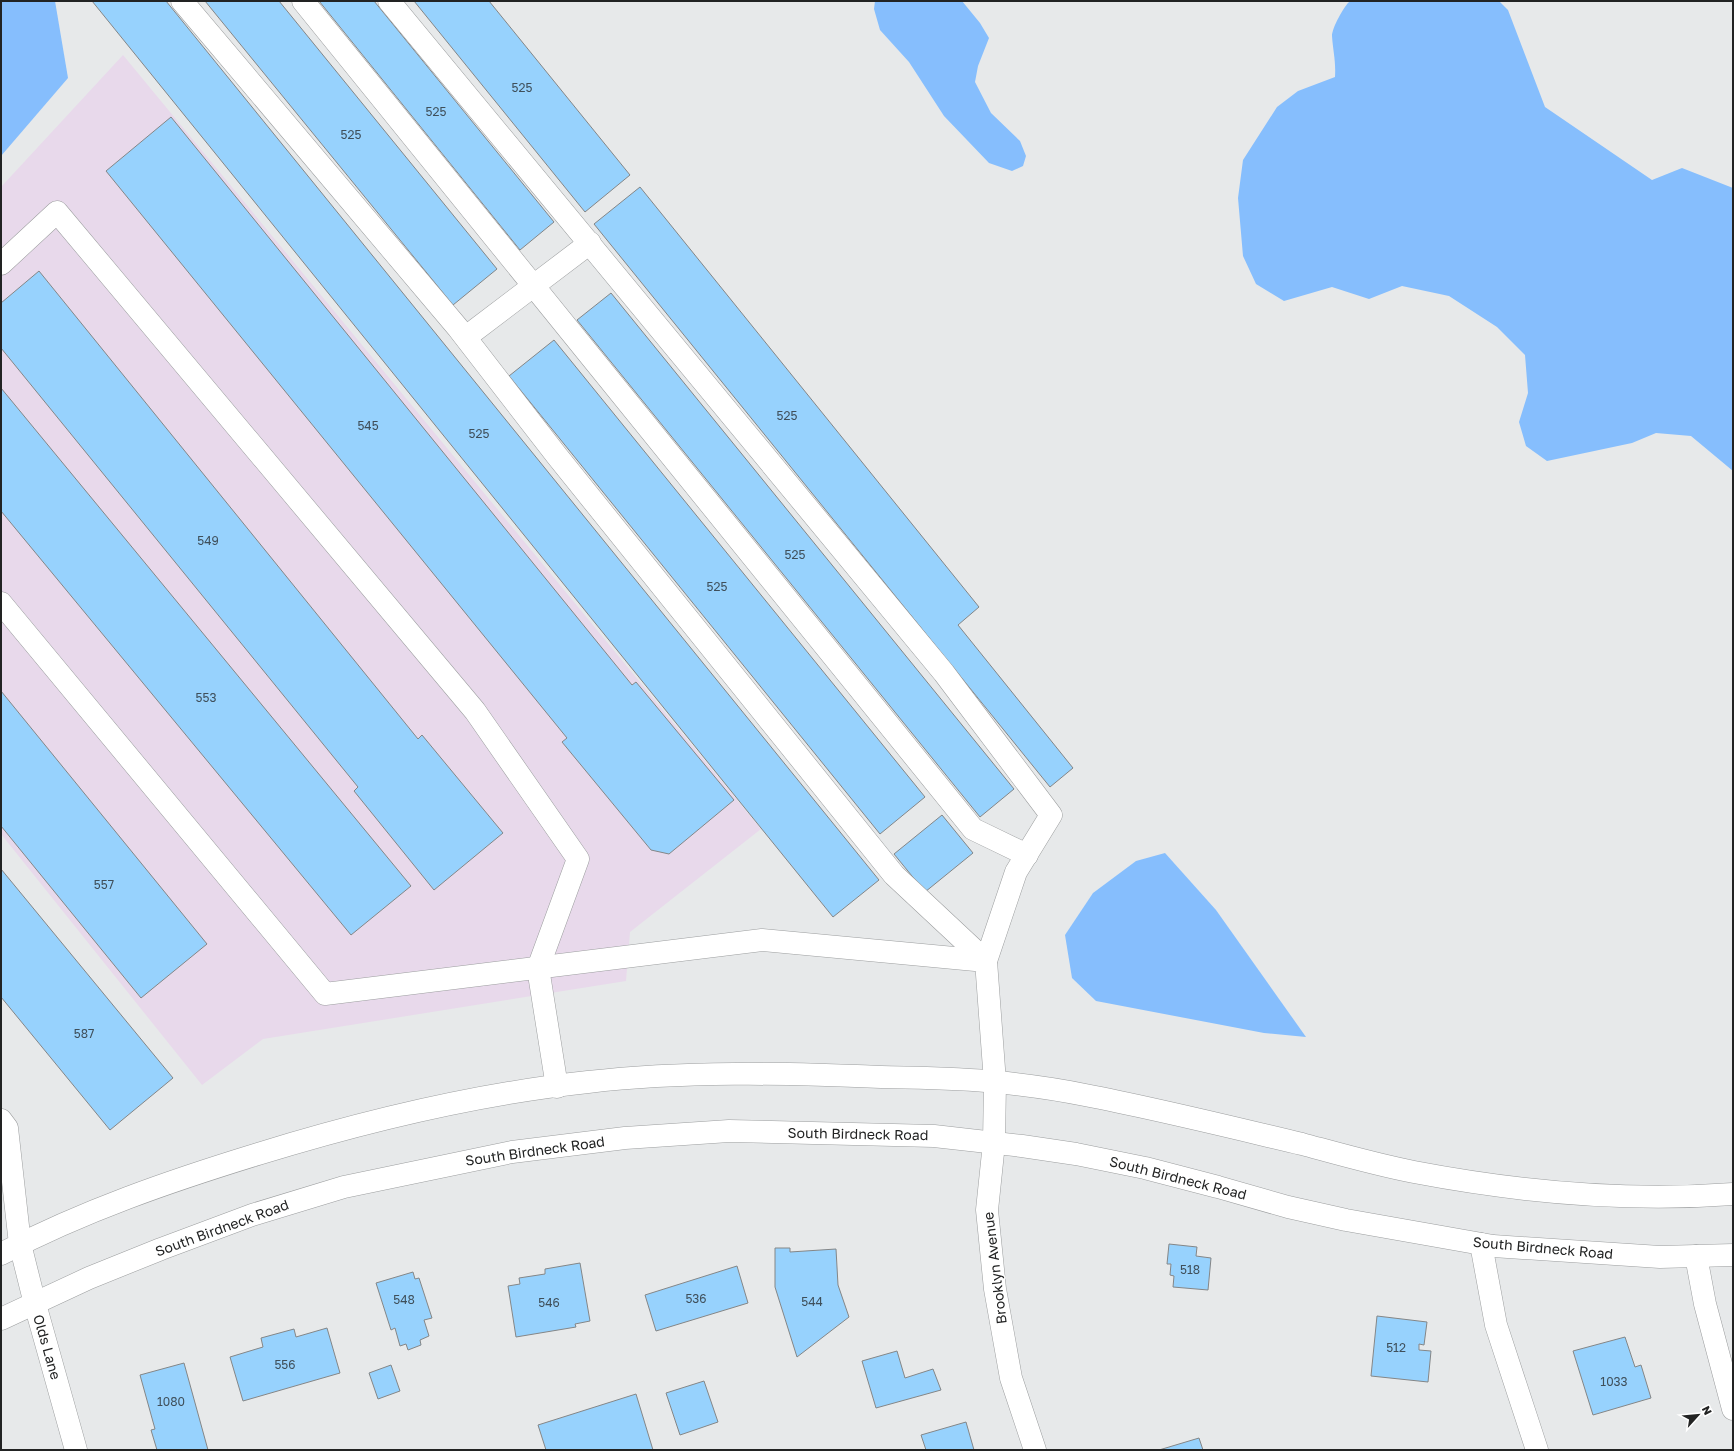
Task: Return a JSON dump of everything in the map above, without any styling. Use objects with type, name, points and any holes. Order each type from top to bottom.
[{"type":"main road","points":[[182,1],[466,337],[557,456],[894,875],[986,961]]},
{"type":"main road","points":[[303,1],[973,829],[1027,855]]},
{"type":"main road","points":[[389,1],[944,673],[1051,815],[1016,872],[986,961]]},
{"type":"main road","points":[[1,264],[57,212],[475,711],[578,859],[538,968],[557,1086]]},
{"type":"main road","points":[[466,337],[590,243]]},
{"type":"main road","points":[[1,603],[325,994],[762,940],[986,961]]},
{"type":"main road","name":"Brooklyn Avenue","points":[[986,961],[996,1082],[994,1143],[987,1210],[995,1290],[1011,1378],[1035,1450]]},
{"type":"main road","points":[[10,1249],[91,1211],[166,1184],[301,1141],[440,1106],[557,1086],[651,1076],[847,1075],[996,1082],[1080,1094],[1195,1118],[1411,1172],[1494,1186],[1591,1195],[1682,1198],[1733,1194]]},
{"type":"main road","name":"Olds Lane","points":[[1,1120],[7,1128],[10,1249],[35,1304],[76,1450]]},
{"type":"main road","name":"South Birdneck Road","points":[[1,1319],[89,1278],[252,1215],[344,1187],[512,1152],[625,1138],[729,1131],[934,1136],[994,1143],[1076,1154],[1145,1168],[1332,1217],[1493,1246],[1660,1257],[1733,1255]]},
{"type":"main road","points":[[1481,1244],[1496,1325],[1537,1450]]},
{"type":"main road","points":[[1696,1256],[1705,1304],[1733,1409]]},
{"type":"shaded area","points":[[123,55],[761,829],[630,932],[626,981],[263,1039],[202,1085],[1,834],[1,187]]},
{"type":"water","points":[[1,1],[55,1],[68,78],[1,156]]},
{"type":"water","points":[[875,1],[962,1],[980,23],[989,38],[978,66],[975,82],[991,113],[1020,141],[1026,156],[1023,166],[1012,171],[989,163],[944,116],[909,62],[880,30],[874,9]]},
{"type":"water","points":[[1350,1],[1499,1],[1508,10],[1545,107],[1652,180],[1682,168],[1733,188],[1733,471],[1691,436],[1656,433],[1632,443],[1547,461],[1526,446],[1519,422],[1528,393],[1525,355],[1497,327],[1449,296],[1402,286],[1369,299],[1332,287],[1284,301],[1256,284],[1243,256],[1238,198],[1243,160],[1277,107],[1298,91],[1335,77],[1332,36],[1339,17]]},
{"type":"water","points":[[1165,853],[1216,910],[1306,1037],[1264,1033],[1096,1001],[1072,978],[1065,935],[1093,893],[1136,861]]},
{"type":"building","points":[[92,1],[166,1],[879,880],[833,917]]},
{"type":"building","points":[[205,1],[279,1],[497,269],[453,305]]},
{"type":"building","points":[[319,1],[374,1],[554,222],[520,250]]},
{"type":"building","points":[[414,1],[489,1],[630,175],[585,212]]},
{"type":"building","points":[[171,117],[632,685],[636,682],[734,800],[669,854],[651,850],[562,742],[567,738],[106,171]]},
{"type":"building","points":[[640,187],[979,607],[958,625],[1073,768],[1050,787],[594,224]]},
{"type":"building","points":[[39,271],[418,739],[422,735],[503,833],[434,890],[354,791],[358,787],[1,348],[1,303]]},
{"type":"building","points":[[611,293],[1014,789],[980,817],[577,320]]},
{"type":"building","points":[[554,340],[925,797],[880,834],[509,376]]},
{"type":"building","points":[[1,388],[411,886],[351,935],[1,511]]},
{"type":"building","points":[[1,691],[207,944],[141,998],[1,826]]},
{"type":"building","points":[[942,815],[973,853],[925,892],[894,854]]},
{"type":"building","points":[[1,869],[173,1078],[110,1130],[1,997]]},
{"type":"building","points":[[1169,1244],[1197,1247],[1196,1256],[1211,1258],[1208,1290],[1173,1287],[1174,1276],[1170,1275],[1171,1264],[1167,1264]]},
{"type":"building","points":[[775,1248],[790,1248],[790,1252],[836,1249],[838,1285],[849,1317],[797,1357],[775,1287]]},
{"type":"building","points":[[580,1263],[590,1321],[575,1324],[576,1327],[516,1337],[508,1286],[520,1284],[519,1278],[545,1274],[545,1269]]},
{"type":"building","points":[[737,1266],[748,1303],[656,1331],[645,1295]]},
{"type":"building","points":[[413,1272],[415,1279],[419,1278],[432,1318],[424,1320],[429,1336],[420,1340],[421,1345],[408,1350],[406,1344],[400,1346],[395,1328],[391,1330],[376,1283]]},
{"type":"building","points":[[1377,1316],[1427,1322],[1424,1345],[1419,1344],[1419,1350],[1431,1351],[1428,1382],[1371,1376]]},
{"type":"building","points":[[327,1328],[340,1373],[243,1401],[230,1357],[263,1347],[261,1338],[294,1329],[296,1337]]},
{"type":"building","points":[[1625,1337],[1635,1367],[1641,1365],[1651,1398],[1593,1415],[1573,1351]]},
{"type":"building","points":[[897,1351],[905,1378],[933,1369],[941,1390],[876,1408],[862,1361]]},
{"type":"building","points":[[184,1363],[208,1450],[157,1450],[151,1430],[155,1429],[140,1375]]},
{"type":"building","points":[[391,1365],[400,1391],[378,1399],[369,1373]]},
{"type":"building","points":[[704,1381],[718,1422],[680,1435],[666,1393]]},
{"type":"building","points":[[636,1394],[653,1450],[546,1450],[538,1425]]},
{"type":"building","points":[[966,1422],[974,1450],[926,1450],[921,1435]]},
{"type":"building","points":[[1199,1438],[1203,1450],[1159,1450]]}]
